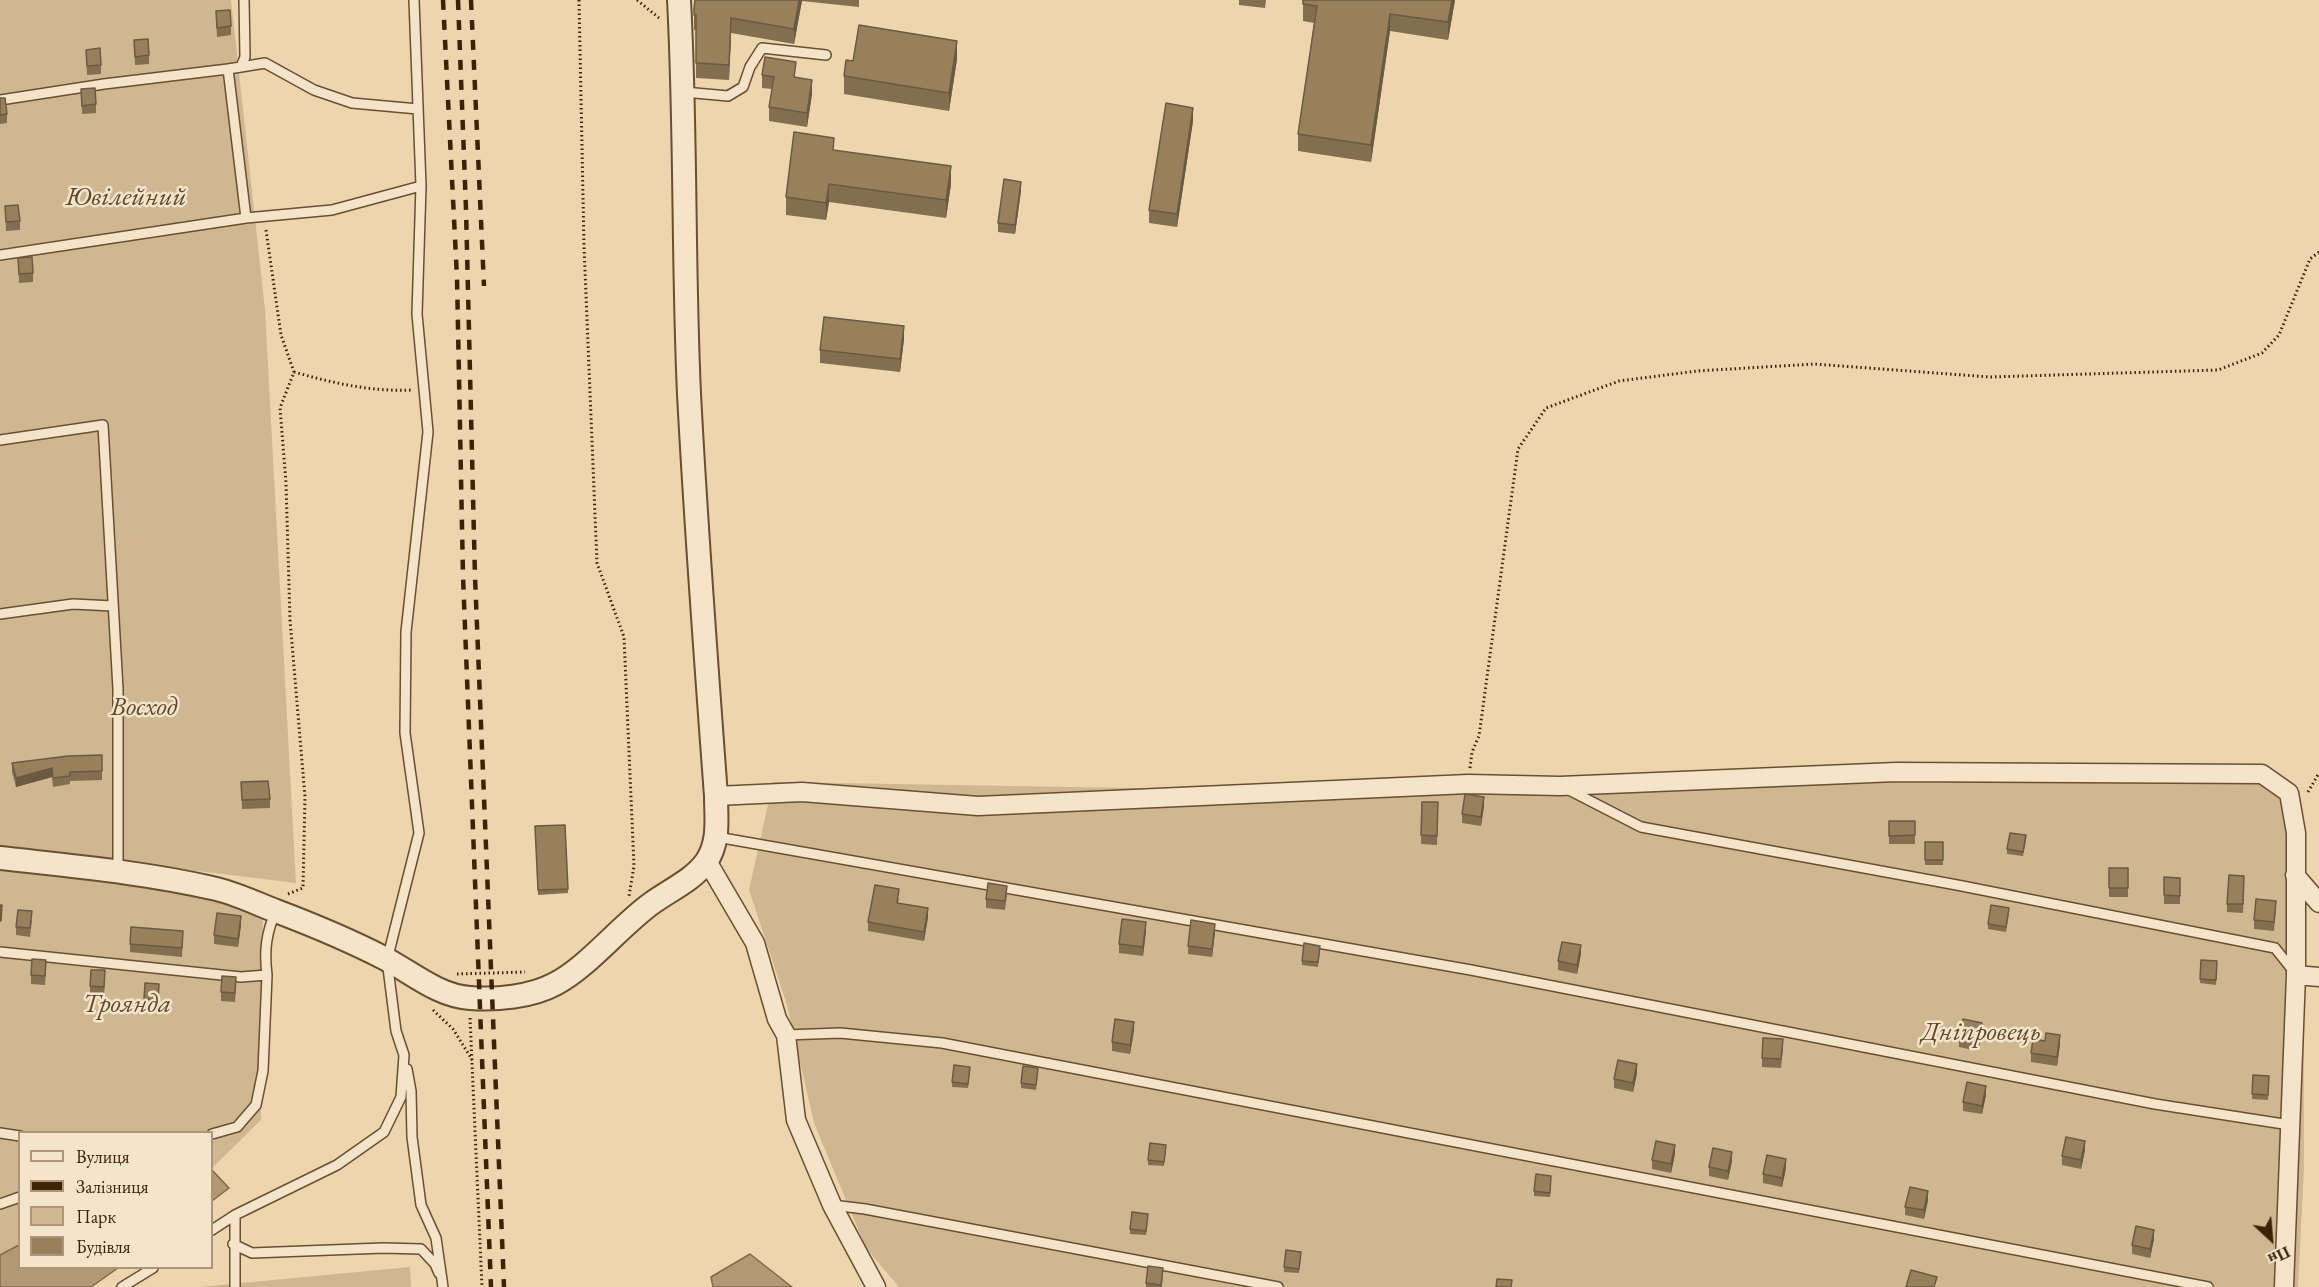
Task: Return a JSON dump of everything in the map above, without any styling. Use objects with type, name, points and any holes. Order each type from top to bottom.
[{"type":"street","points":[[0,858],[118,872],[213,888],[279,904],[387,960],[411,975],[440,989],[468,998],[492,998],[533,992],[555,984],[577,968],[652,903],[693,875],[707,861],[717,837],[716,796],[689,394],[683,189],[684,92],[679,0]]},
{"type":"street","points":[[716,796],[802,792],[978,806],[1468,784],[1560,786],[1896,772],[2262,774],[2289,793],[2296,833],[2296,975],[2284,1287]]},
{"type":"street","points":[[707,861],[755,943],[777,1019],[786,1035],[796,1120],[832,1205],[876,1287]]},
{"type":"street","points":[[2295,875],[2319,903]]},
{"type":"street","points":[[2296,975],[2319,977]]},
{"type":"lane","points":[[241,67],[245,57],[244,0]]},
{"type":"lane","points":[[414,0],[421,186],[417,314],[428,432],[406,632],[405,733],[419,833],[387,960],[396,1031],[404,1055],[411,1091],[412,1137],[421,1205],[436,1238],[443,1285]]},
{"type":"lane","points":[[684,92],[728,96],[743,87],[750,68],[762,48],[826,55]]},
{"type":"lane","points":[[0,100],[265,63],[314,90],[352,103],[418,109]]},
{"type":"lane","points":[[228,69],[246,218]]},
{"type":"lane","points":[[0,255],[246,218],[332,210],[421,186]]},
{"type":"lane","points":[[0,440],[104,425],[118,689],[118,872]]},
{"type":"lane","points":[[0,614],[73,604],[113,606]]},
{"type":"lane","points":[[1560,786],[1641,827],[1945,883],[2275,948],[2296,975]]},
{"type":"lane","points":[[717,837],[1471,970],[2155,1104],[2290,1125]]},
{"type":"lane","points":[[213,1134],[237,1127],[256,1105],[263,1071],[267,975],[264,951],[268,926],[279,904]]},
{"type":"lane","points":[[0,952],[241,977],[267,975]]},
{"type":"lane","points":[[786,1035],[840,1033],[942,1043],[2208,1287]]},
{"type":"lane","points":[[213,1229],[235,1215],[337,1165],[384,1132],[401,1097],[404,1055]]},
{"type":"lane","points":[[0,1133],[18,1136]]},
{"type":"lane","points":[[0,1204],[18,1198]]},
{"type":"lane","points":[[832,1205],[865,1209],[1278,1287]]},
{"type":"lane","points":[[235,1215],[235,1287]]},
{"type":"lane","points":[[234,1244],[252,1253],[421,1249],[435,1264],[443,1285]]},
{"type":"lane","points":[[122,1287],[151,1269]]},
{"type":"path","points":[[579,0],[584,246],[597,563],[624,637],[634,866],[623,927]]},
{"type":"path","points":[[264,217],[281,335],[294,372],[280,408],[286,483],[290,620],[304,797],[303,888],[279,904]]},
{"type":"path","points":[[1468,784],[1472,752],[1479,736],[1518,449],[1546,408],[1619,381],[1697,371],[1814,364],[1990,377],[2218,370],[2262,353],[2279,335],[2310,259],[2319,252]]},
{"type":"path","points":[[294,372],[336,384],[386,392],[424,389]]},
{"type":"path","points":[[456,974],[535,972]]},
{"type":"path","points":[[468,998],[473,1062],[482,1287]]},
{"type":"path","points":[[432,1009],[453,1029],[473,1062]]},
{"type":"green space","name":"Восход","points":[[0,0],[231,0],[265,310],[296,883],[0,847]]},
{"type":"green space","name":"Дніпровець","points":[[1917,778],[2273,782],[2303,820],[2304,1167],[2298,1287],[899,1287],[866,1248],[814,1123],[787,1005],[749,890],[773,782],[1554,795]]},
{"type":"green space","name":"Троянда","points":[[0,862],[263,900],[261,1120],[213,1167],[213,1131],[18,1131],[18,1246],[0,1255]]},
{"type":"green space","points":[[410,1267],[411,1287],[200,1287]]},
{"type":"shaded area","points":[[213,1171],[229,1188],[213,1200]]},
{"type":"shaded area","points":[[18,1246],[18,1269],[117,1269],[91,1287],[0,1287],[0,1255]]},
{"type":"shaded area","points":[[750,1254],[792,1287],[713,1287],[711,1277]]},
{"type":"building","points":[[695,0],[799,0],[794,29],[731,18],[729,65],[696,63]]},
{"type":"building","points":[[1303,0],[1452,0],[1448,22],[1390,14],[1371,145],[1298,134],[1317,6],[1303,4]]},
{"type":"building","points":[[230,10],[231,26],[217,28],[216,11]]},
{"type":"building","points":[[859,25],[957,41],[949,93],[844,76],[846,60],[853,61]]},
{"type":"building","points":[[148,39],[149,55],[135,57],[134,40]]},
{"type":"building","points":[[100,48],[101,65],[87,66],[86,50]]},
{"type":"building","points":[[765,57],[796,62],[794,77],[812,80],[807,113],[769,107],[774,77],[762,75]]},
{"type":"building","points":[[95,88],[96,104],[82,106],[81,89]]},
{"type":"building","points":[[0,98],[5,98],[7,114],[0,115]]},
{"type":"building","points":[[1166,103],[1193,108],[1177,214],[1149,210]]},
{"type":"building","points":[[794,132],[834,138],[833,150],[951,166],[946,200],[829,184],[826,203],[786,197]]},
{"type":"building","points":[[1004,179],[1021,182],[1015,225],[998,223]]},
{"type":"building","points":[[18,205],[20,221],[6,222],[5,206]]},
{"type":"building","points":[[32,257],[33,273],[19,274],[18,258]]},
{"type":"building","points":[[824,317],[904,326],[900,359],[820,350]]},
{"type":"building","points":[[102,755],[102,771],[70,772],[70,776],[53,778],[52,768],[16,778],[12,763],[68,756]]},
{"type":"building","points":[[268,781],[270,799],[242,800],[241,782]]},
{"type":"building","points":[[1465,794],[1484,797],[1481,817],[1462,814]]},
{"type":"building","points":[[1422,802],[1438,802],[1437,836],[1421,835]]},
{"type":"building","points":[[1889,821],[1915,821],[1915,835],[1889,836]]},
{"type":"building","points":[[565,825],[568,889],[538,890],[535,826]]},
{"type":"building","points":[[2010,833],[2026,835],[2023,852],[2007,849]]},
{"type":"building","points":[[1925,842],[1943,842],[1943,860],[1925,860]]},
{"type":"building","points":[[2109,868],[2128,868],[2128,888],[2109,888]]},
{"type":"building","points":[[2229,875],[2244,876],[2243,904],[2227,904]]},
{"type":"building","points":[[2164,877],[2180,878],[2180,896],[2164,895]]},
{"type":"building","points":[[988,883],[1007,886],[1005,901],[986,899]]},
{"type":"building","points":[[875,885],[899,889],[897,903],[928,908],[924,932],[868,922]]},
{"type":"building","points":[[2256,899],[2276,901],[2274,922],[2254,920]]},
{"type":"building","points":[[0,905],[2,905],[1,921],[0,921]]},
{"type":"building","points":[[1991,905],[2009,908],[2006,927],[1988,924]]},
{"type":"building","points":[[18,910],[32,911],[30,928],[16,927]]},
{"type":"building","points":[[217,913],[241,916],[238,939],[214,935]]},
{"type":"building","points":[[1122,919],[1146,922],[1143,947],[1119,944]]},
{"type":"building","points":[[1191,920],[1215,924],[1212,949],[1188,946]]},
{"type":"building","points":[[131,927],[183,931],[182,948],[130,944]]},
{"type":"building","points":[[1562,942],[1581,945],[1577,965],[1558,961]]},
{"type":"building","points":[[1304,943],[1320,946],[1318,962],[1302,961]]},
{"type":"building","points":[[32,959],[46,960],[45,976],[31,975]]},
{"type":"building","points":[[2201,960],[2217,961],[2216,980],[2200,979]]},
{"type":"building","points":[[91,970],[105,970],[104,987],[90,986]]},
{"type":"building","points":[[222,976],[236,977],[235,993],[221,992]]},
{"type":"building","points":[[145,983],[159,984],[158,1000],[144,999]]},
{"type":"building","points":[[1115,1019],[1134,1022],[1130,1045],[1112,1042]]},
{"type":"building","points":[[1963,1019],[1982,1023],[1978,1042],[1959,1038]]},
{"type":"building","points":[[2046,1033],[2060,1035],[2057,1057],[2031,1053],[2033,1039],[2045,1041]]},
{"type":"building","points":[[1763,1038],[1783,1039],[1781,1059],[1762,1058]]},
{"type":"building","points":[[1618,1060],[1637,1064],[1633,1083],[1614,1079]]},
{"type":"building","points":[[954,1065],[970,1067],[968,1084],[952,1082]]},
{"type":"building","points":[[1023,1066],[1038,1068],[1036,1085],[1021,1083]]},
{"type":"building","points":[[2253,1075],[2269,1076],[2268,1095],[2252,1094]]},
{"type":"building","points":[[1967,1082],[1986,1086],[1982,1106],[1963,1102]]},
{"type":"building","points":[[2066,1137],[2085,1141],[2081,1160],[2062,1156]]},
{"type":"building","points":[[1656,1141],[1675,1145],[1671,1164],[1652,1160]]},
{"type":"building","points":[[1150,1143],[1166,1145],[1164,1162],[1148,1160]]},
{"type":"building","points":[[1713,1148],[1732,1152],[1728,1171],[1709,1167]]},
{"type":"building","points":[[1767,1155],[1786,1159],[1782,1178],[1763,1174]]},
{"type":"building","points":[[1536,1174],[1551,1176],[1550,1193],[1534,1191]]},
{"type":"building","points":[[1910,1187],[1928,1191],[1924,1210],[1905,1207]]},
{"type":"building","points":[[1132,1212],[1148,1214],[1146,1231],[1130,1229]]},
{"type":"building","points":[[2136,1226],[2154,1230],[2150,1249],[2132,1245]]},
{"type":"building","points":[[1286,1250],[1301,1252],[1299,1269],[1284,1267]]},
{"type":"building","points":[[1148,1266],[1163,1268],[1161,1285],[1146,1283]]},
{"type":"building","points":[[1911,1270],[1937,1277],[1934,1287],[1906,1287]]},
{"type":"building","points":[[1497,1279],[1512,1280],[1511,1287],[1496,1287]]},
{"type":"railway","points":[[443,0],[457,278],[463,576],[491,1287]]},
{"type":"railway","points":[[458,0],[466,209],[475,577],[504,1287]]},
{"type":"railway","points":[[471,0],[484,286]]},
{"type":"park label","name":"Ювілейний","points":[[126,198]]}]
